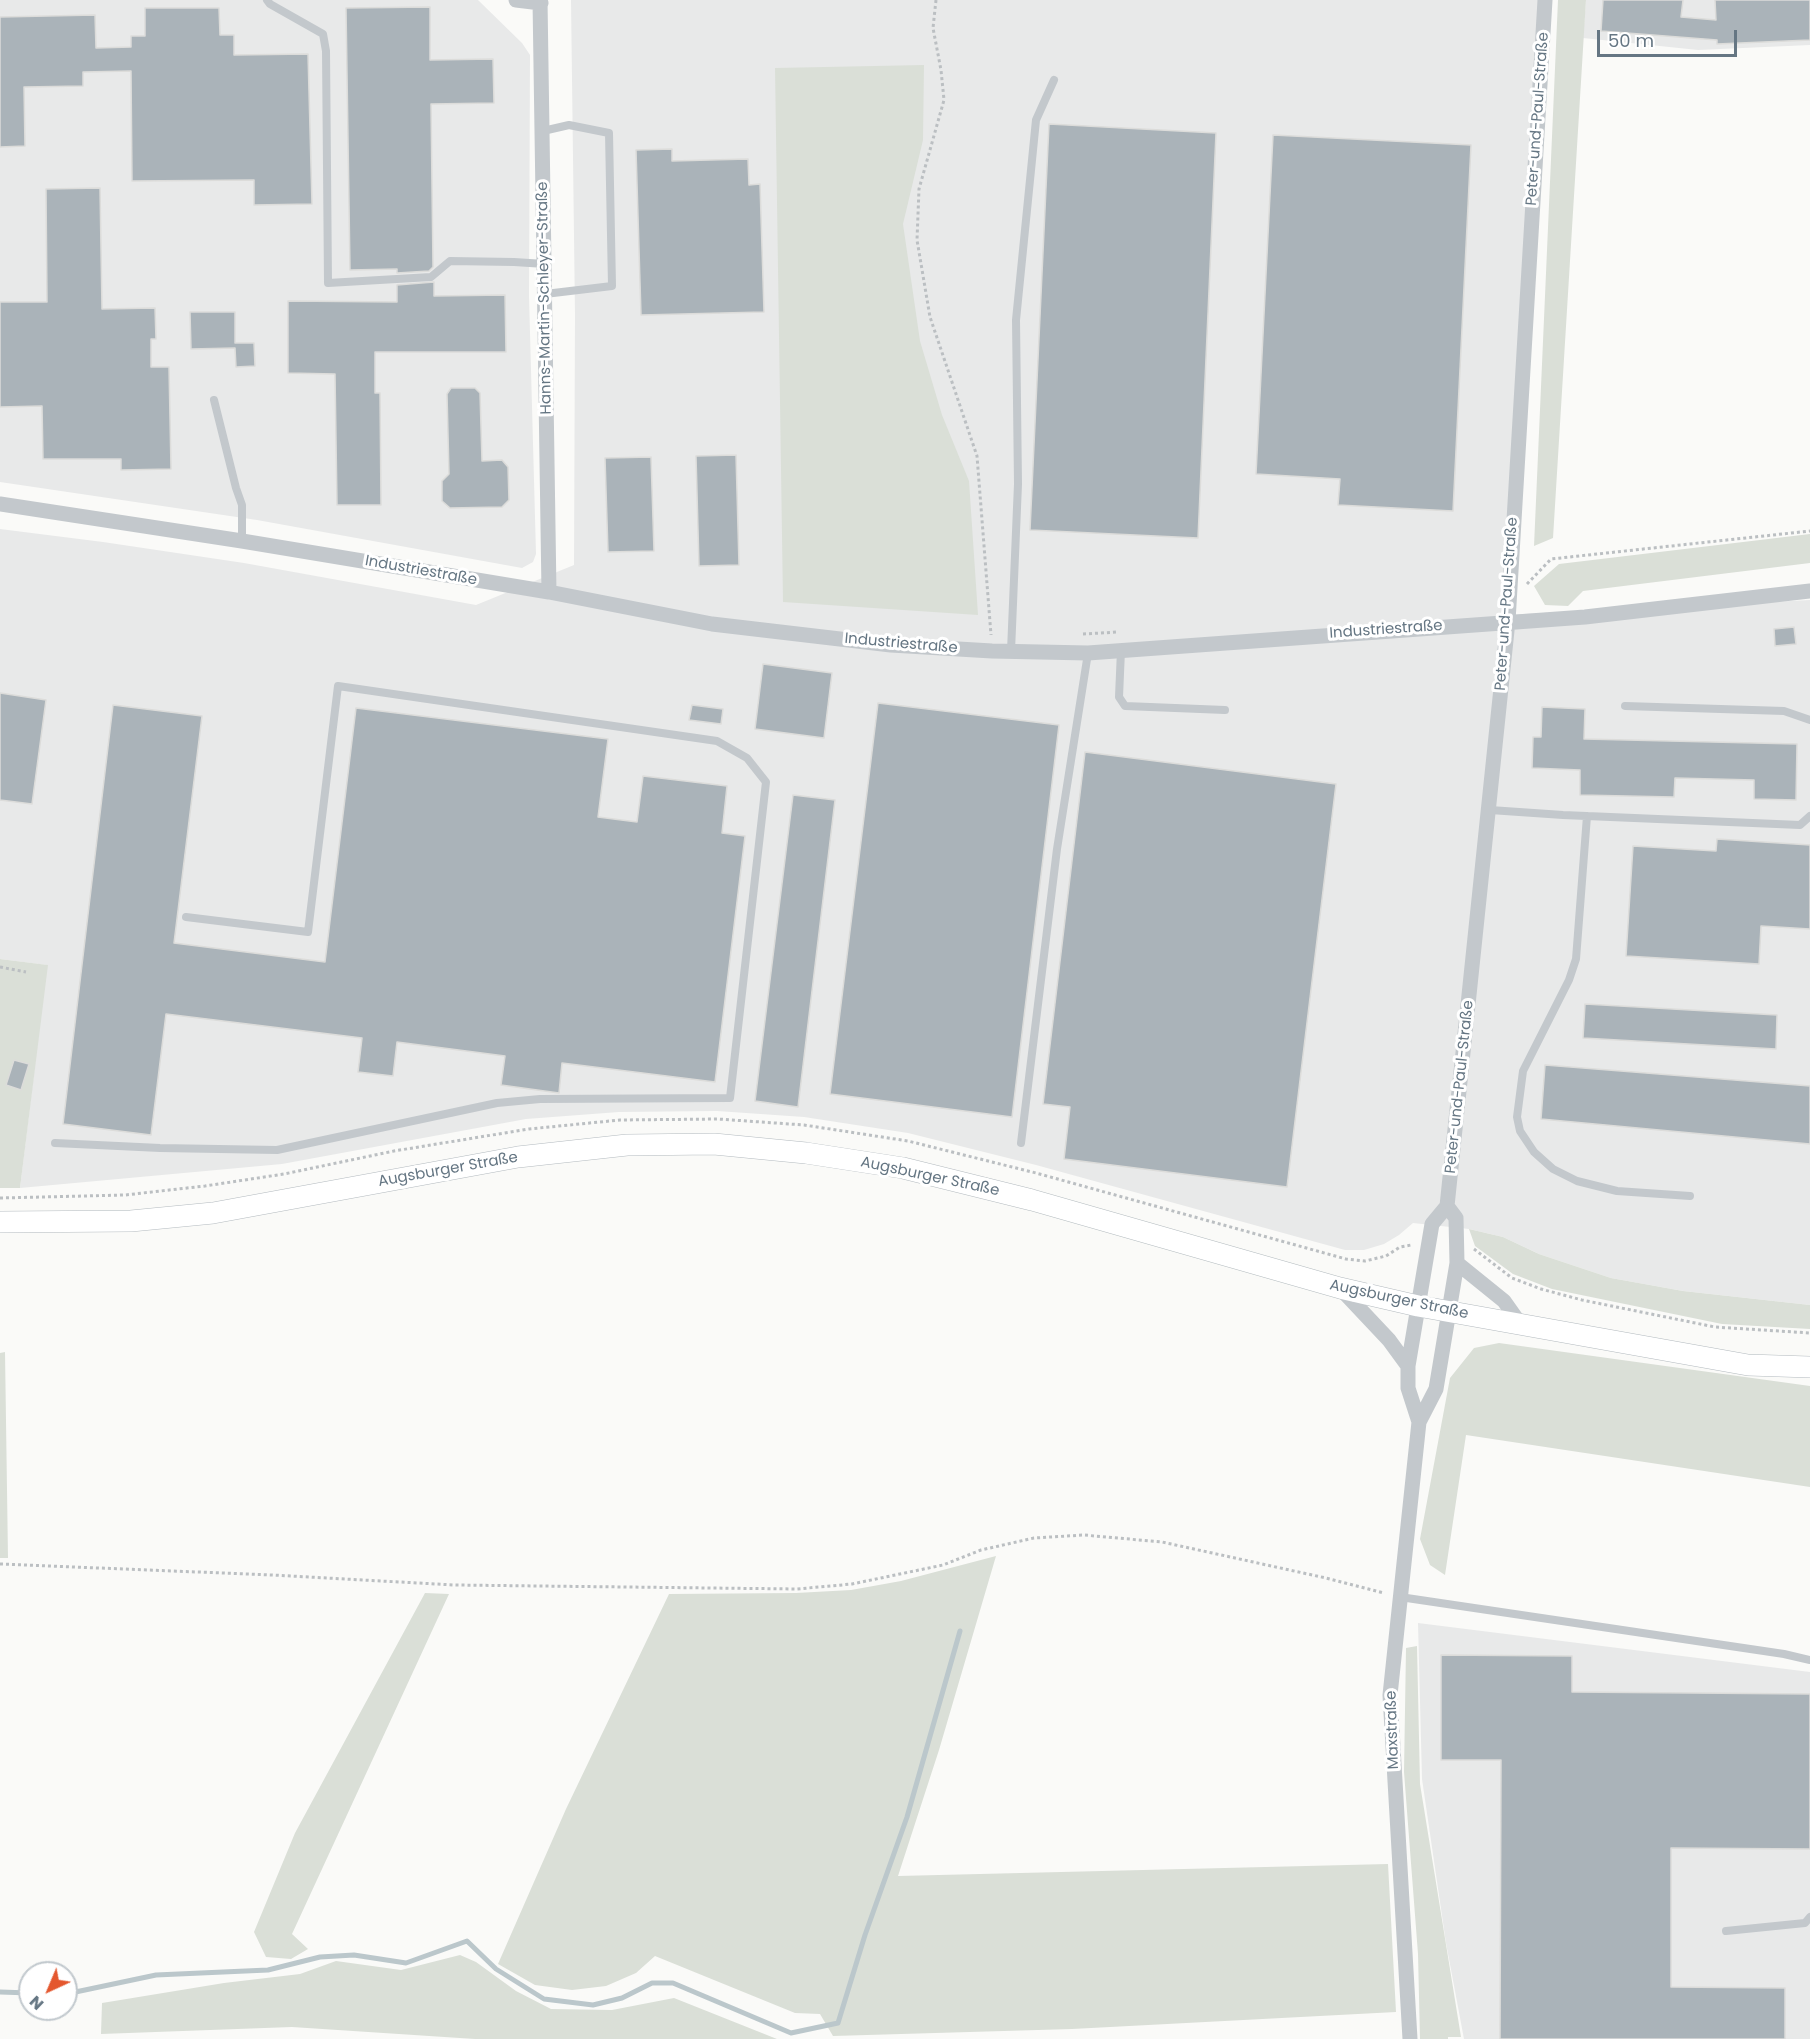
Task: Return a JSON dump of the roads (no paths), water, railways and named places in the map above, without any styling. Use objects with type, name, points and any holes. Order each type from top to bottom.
[{"type":"main road","name":"Augsburger Straße","points":[[0,1222],[131,1221],[213,1213],[518,1157],[627,1144],[714,1144],[806,1153],[903,1168],[1032,1200],[1340,1288],[1418,1306],[1748,1365],[1810,1367]]},
{"type":"street","name":"Hanns-Martin-Schleyer-Straße","points":[[516,0],[541,2],[549,592]]},
{"type":"street","name":"Peter-und-Paul-Straße","points":[[1418,1306],[1432,1224],[1448,1206],[1490,810],[1508,621],[1545,0]]},
{"type":"street","name":"Industriestraße","points":[[0,504],[549,592],[711,624],[891,645],[993,651],[1088,653],[1585,617],[1810,591]]},
{"type":"street","name":"Peter-und-Paul-Straße","points":[[1448,1206],[1456,1218],[1457,1247],[1457,1263],[1449,1312]]},
{"type":"street","points":[[1457,1263],[1504,1300],[1521,1325]]},
{"type":"street","points":[[1340,1288],[1389,1340],[1408,1366]]},
{"type":"street","name":"Maxstraße","points":[[1418,1306],[1408,1366],[1408,1388],[1419,1422]]},
{"type":"street","name":"Maxstraße","points":[[1410,2039],[1390,1695],[1419,1422],[1436,1389],[1449,1312]]},
{"type":"lane","points":[[267,0],[270,4],[324,34],[328,283],[431,277],[450,261],[545,264]]},
{"type":"lane","points":[[1011,651],[1018,484],[1016,320],[1036,120],[1054,80]]},
{"type":"lane","points":[[543,131],[569,125],[609,133],[612,286],[545,294]]},
{"type":"lane","points":[[214,400],[242,505],[242,541]]},
{"type":"lane","points":[[1121,650],[1119,697],[1125,706],[1225,710]]},
{"type":"lane","points":[[1021,1143],[1057,849],[1088,653]]},
{"type":"lane","points":[[55,1143],[277,1150],[497,1103],[540,1099],[730,1098],[766,782],[747,758],[717,741],[339,686],[308,932],[186,917]]},
{"type":"lane","points":[[1625,706],[1784,711],[1810,720]]},
{"type":"lane","points":[[1490,810],[1800,825],[1810,816]]},
{"type":"lane","points":[[1587,816],[1576,959],[1569,980],[1523,1071],[1517,1117],[1520,1131],[1534,1152],[1553,1169],[1577,1181],[1617,1191],[1690,1196]]},
{"type":"lane","points":[[1400,1597],[1784,1654],[1810,1660]]},
{"type":"lane","points":[[1726,1931],[1805,1923],[1810,1917]]},
{"type":"waterway","points":[[78,1991],[156,1975],[268,1970],[320,1957],[354,1955],[406,1963],[467,1941],[496,1969],[544,1999],[593,2005],[622,1998],[652,1983],[673,1983],[791,2033],[838,2023],[865,1935],[907,1817],[960,1631]]},
{"type":"waterway","points":[[0,1992],[18,1993]]}]
